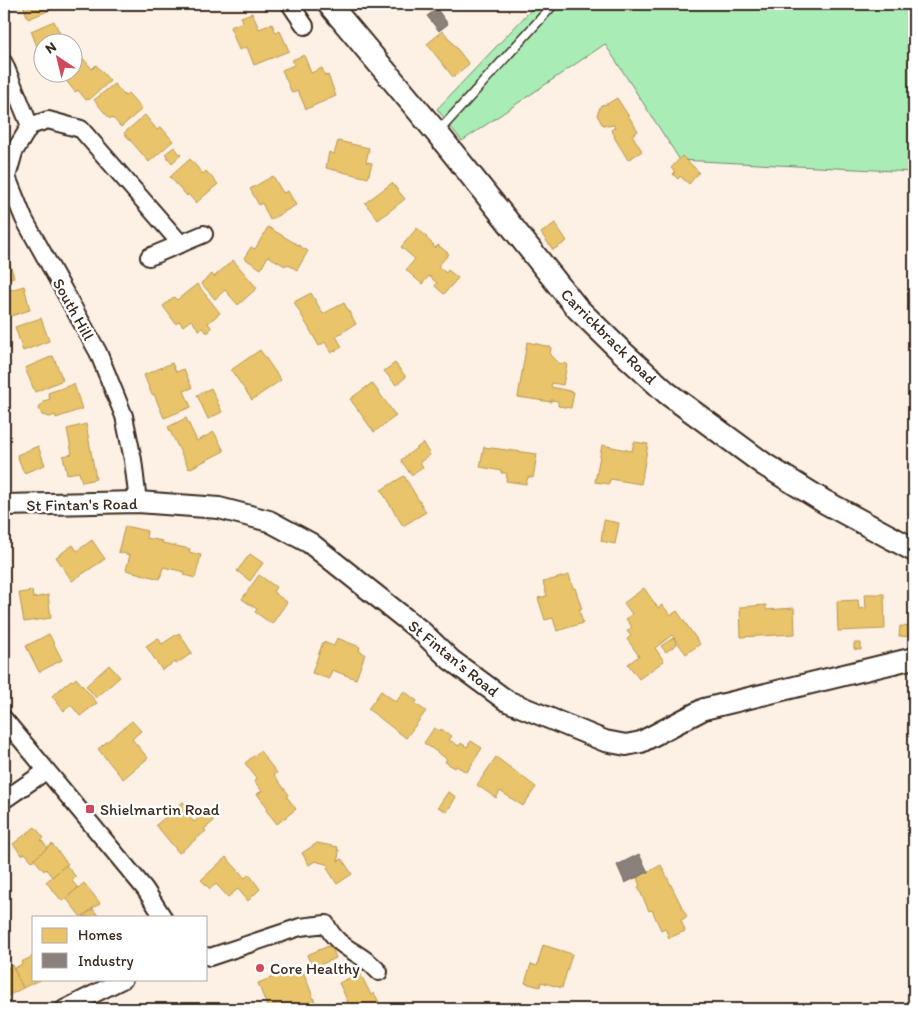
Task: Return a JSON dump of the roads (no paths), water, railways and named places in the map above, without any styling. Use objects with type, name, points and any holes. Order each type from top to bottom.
[{"type":"main road","name":"Carrickbrack Road","points":[[329,4],[437,133],[577,308],[621,352],[667,393],[765,465],[825,502],[914,550]]},
{"type":"street","points":[[290,4],[305,26]]},
{"type":"street","points":[[4,63],[30,126],[48,120],[80,129],[181,244]]},
{"type":"street","name":"South Hill","points":[[30,126],[14,152],[7,177],[24,219],[98,352],[124,416],[133,460],[138,502]]},
{"type":"street","points":[[149,257],[204,234]]},
{"type":"street","name":"St Fintan's Road","points":[[4,505],[138,502],[219,508],[269,521],[310,543],[422,632],[451,660],[507,701],[605,741],[626,746],[641,742],[704,709],[914,658]]},
{"type":"street","points":[[4,719],[145,889],[162,916]]},
{"type":"street","points":[[4,800],[46,771]]},
{"type":"street","points":[[208,956],[300,927],[326,924],[332,936],[342,945],[370,961],[379,972]]},
{"type":"street","points":[[64,1009],[122,980]]},
{"type":"lane","points":[[437,133],[554,4]]},
{"type":"place","name":"Shielmartin Road","points":[[90,809]]},
{"type":"place","name":"Core Healthy","points":[[260,968]]}]
